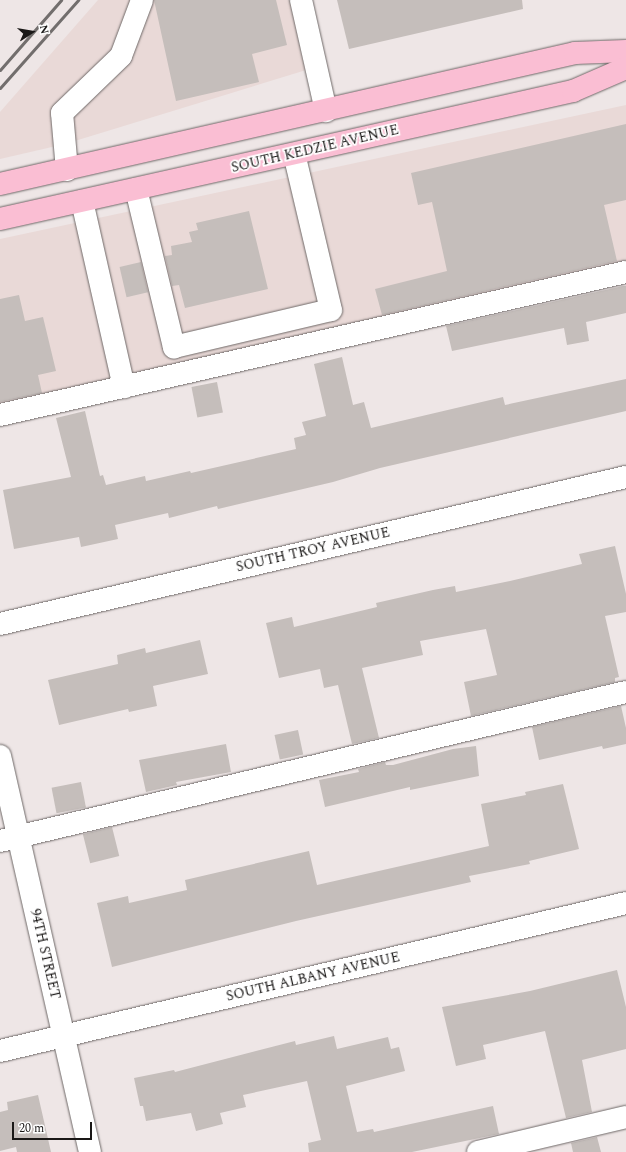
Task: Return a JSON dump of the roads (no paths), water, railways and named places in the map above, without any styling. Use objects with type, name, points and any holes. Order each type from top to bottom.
[{"type":"main road","points":[[0,184],[326,111],[575,53],[626,51]]},
{"type":"main road","name":"SOUTH KEDZIE AVENUE","points":[[0,219],[573,91],[626,68]]},
{"type":"street","points":[[67,170],[62,113],[121,56],[142,0]]},
{"type":"street","points":[[301,0],[326,111]]},
{"type":"street","points":[[136,189],[174,347],[331,310],[294,154]]},
{"type":"street","points":[[82,201],[124,387]]},
{"type":"street","points":[[0,415],[626,272]]},
{"type":"street","name":"SOUTH TROY AVENUE","points":[[0,624],[626,477]]},
{"type":"street","points":[[9,839],[626,692]]},
{"type":"street","name":"94TH STREET","points":[[0,756],[9,839],[64,1036],[90,1152]]},
{"type":"street","name":"SOUTH ALBANY AVENUE","points":[[0,1051],[626,903]]},
{"type":"street","points":[[478,1152],[626,1117]]},
{"type":"railway","points":[[0,70],[61,0]]},
{"type":"railway","points":[[0,88],[78,0]]}]
